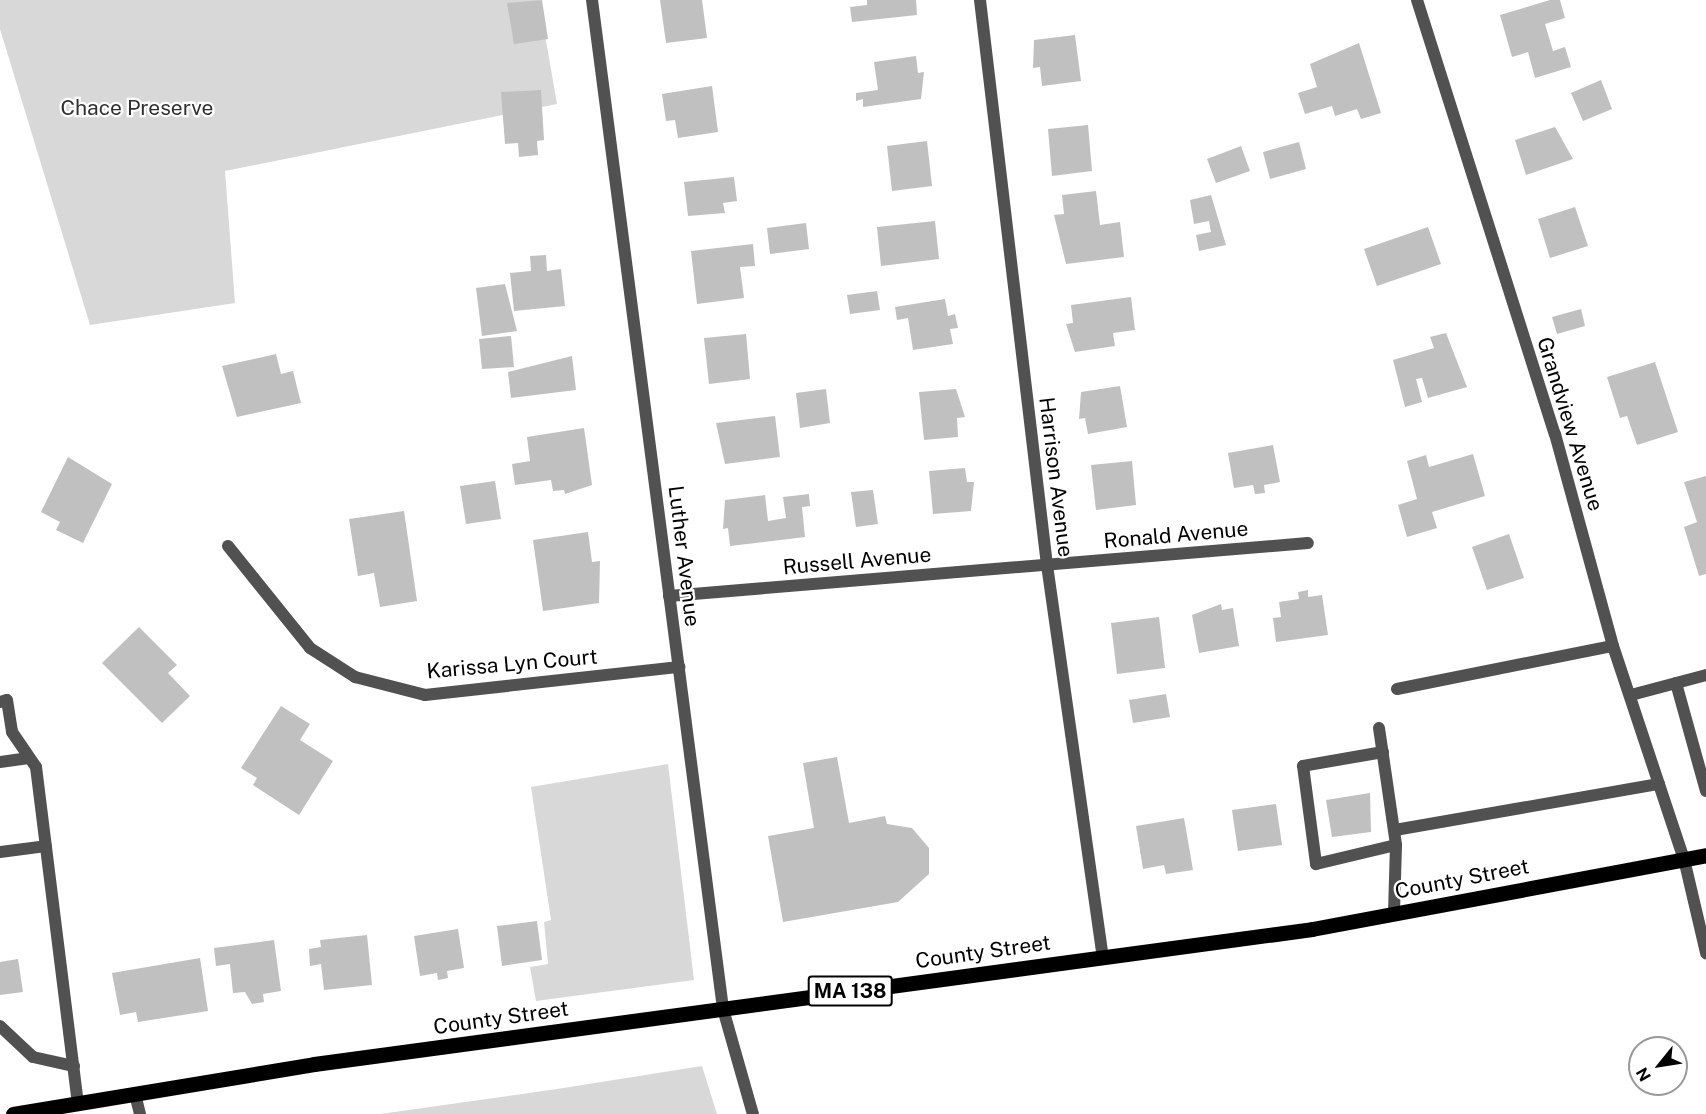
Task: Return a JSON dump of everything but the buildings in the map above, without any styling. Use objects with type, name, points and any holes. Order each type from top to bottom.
[{"type":"main road","name":"County Street","points":[[13,1114],[135,1094],[1103,957],[1394,913],[1706,855]]},
{"type":"street","name":"Luther Avenue","points":[[592,0],[723,1009],[753,1114]]},
{"type":"street","name":"Harrison Avenue","points":[[980,0],[1047,565],[1103,957]]},
{"type":"street","name":"Grandview Avenue","points":[[1417,0],[1555,434],[1613,646],[1684,859],[1706,953]]},
{"type":"street","name":"Ronald Avenue","points":[[1047,565],[1308,543]]},
{"type":"street","name":"Karissa Lyn Court","points":[[228,546],[310,648],[355,676],[425,695],[679,667]]},
{"type":"street","name":"Russell Avenue","points":[[669,596],[1047,565]]},
{"type":"street","points":[[1397,689],[1613,646]]},
{"type":"street","points":[[1630,695],[1706,675]]},
{"type":"street","points":[[1676,683],[1706,791]]},
{"type":"street","points":[[0,702],[7,700],[12,732],[36,767],[78,1103]]},
{"type":"street","points":[[1379,728],[1395,830],[1394,913]]},
{"type":"street","points":[[1383,752],[1303,766],[1316,864],[1396,845]]},
{"type":"street","points":[[0,762],[29,758]]},
{"type":"street","points":[[1395,830],[1659,784]]},
{"type":"street","points":[[0,852],[46,846]]},
{"type":"street","points":[[0,1026],[33,1057],[74,1066]]},
{"type":"street","points":[[135,1094],[140,1114]]},
{"type":"green space","name":"Chace Preserve","points":[[0,0],[539,0],[557,104],[225,171],[235,303],[90,325],[0,29]]},
{"type":"green space","points":[[668,764],[694,980],[536,1001],[530,967],[548,964],[544,922],[551,920],[531,787]]},
{"type":"green space","points":[[702,1066],[717,1114],[380,1114],[557,1089]]}]
